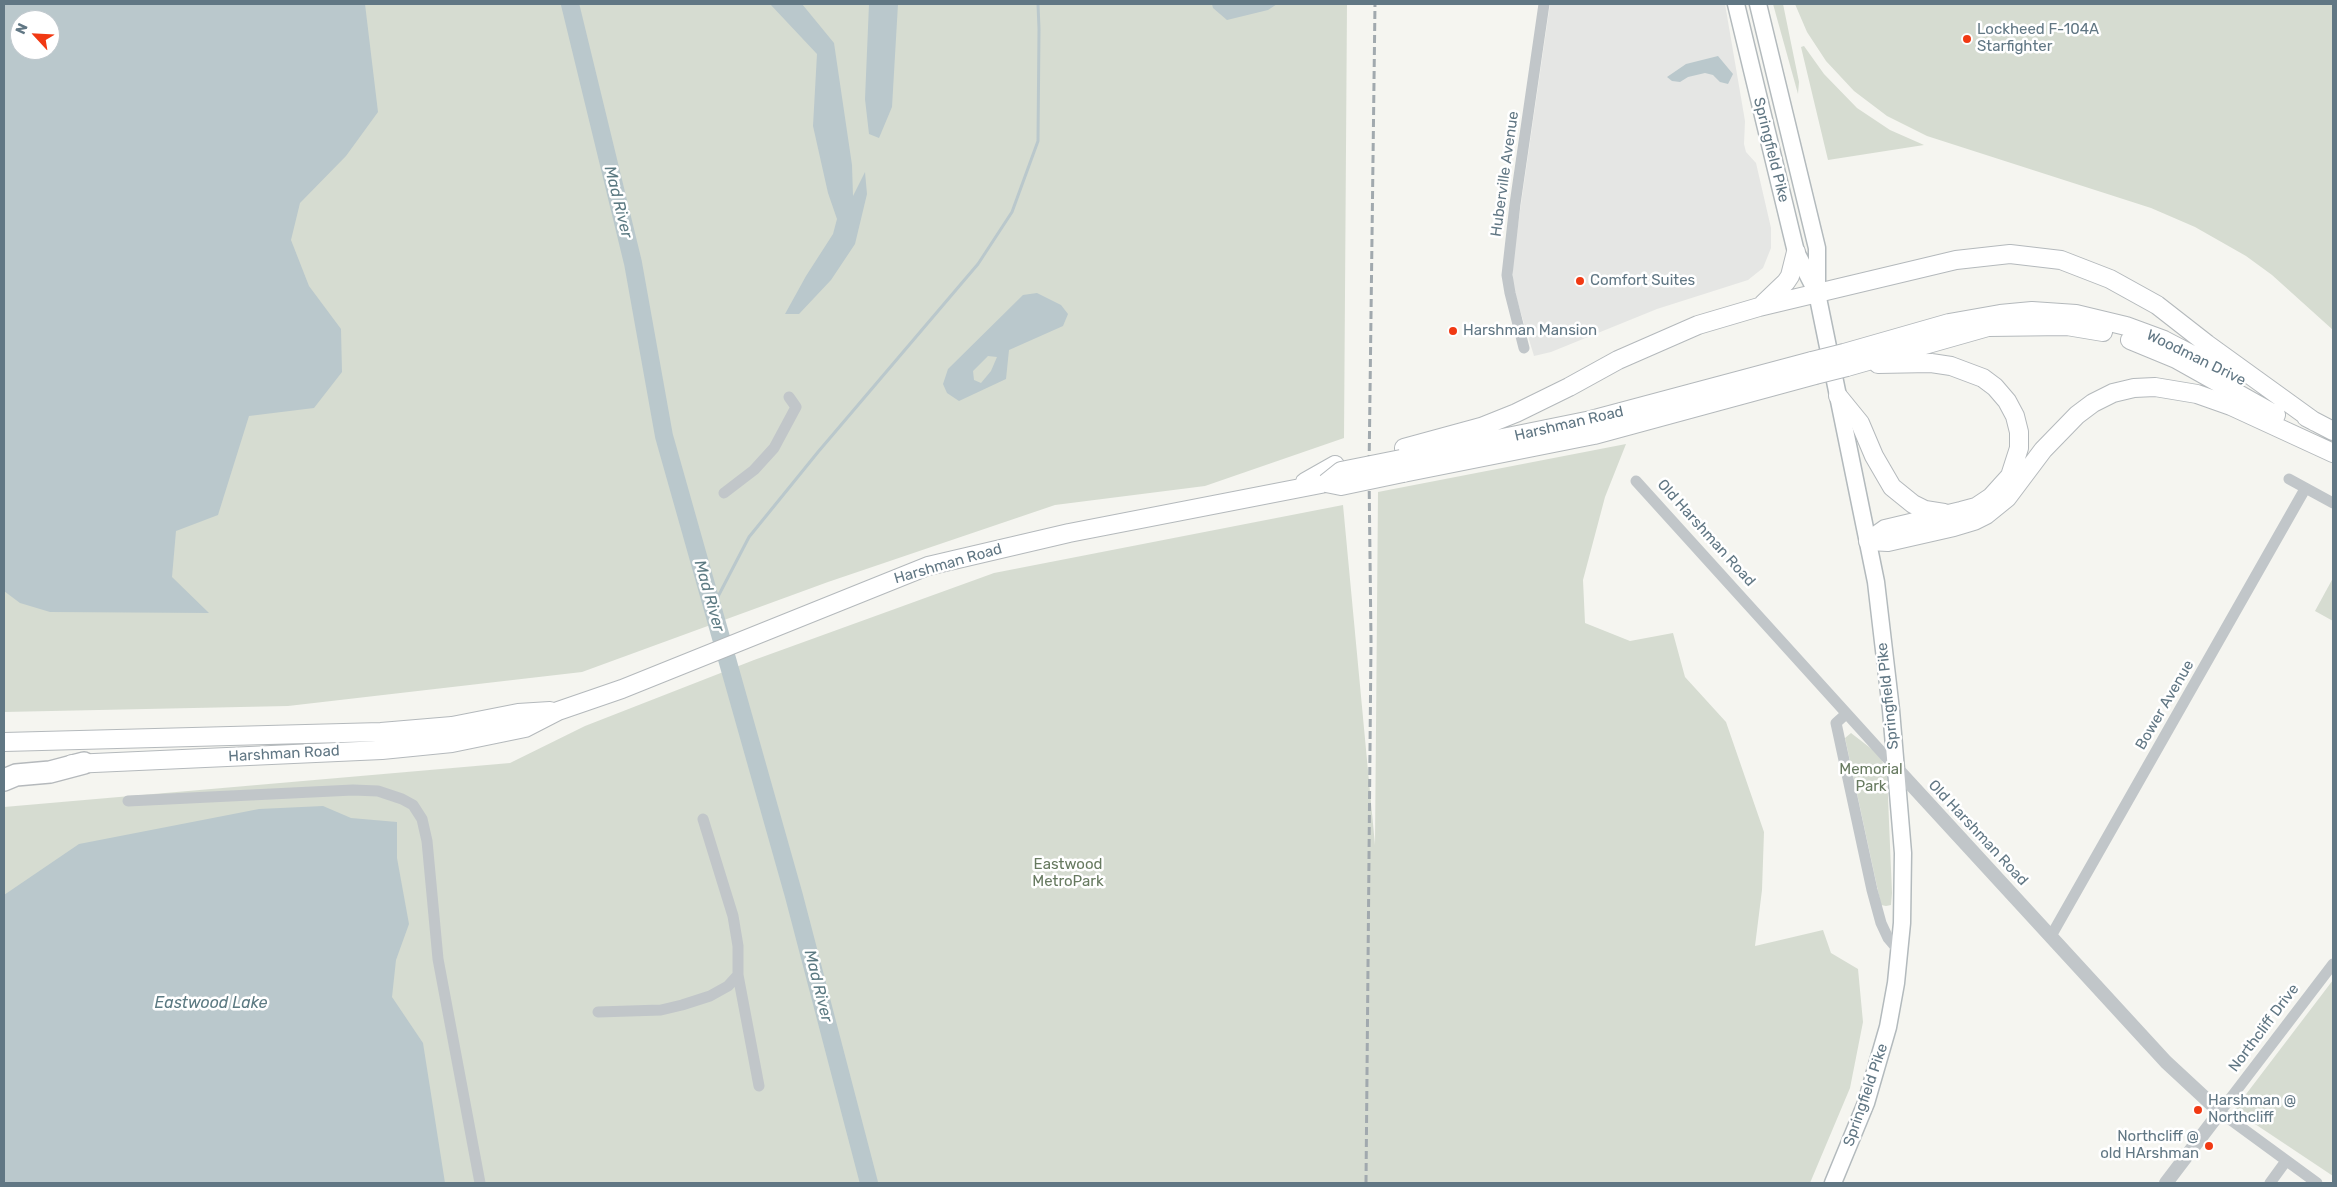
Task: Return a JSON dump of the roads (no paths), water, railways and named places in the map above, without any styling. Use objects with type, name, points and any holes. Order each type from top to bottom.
[{"type":"highway","points":[[4,780],[16,775],[50,772],[84,763]]},
{"type":"main road","name":"Springfield Pike","points":[[1736,4],[1796,252],[1816,293]]},
{"type":"main road","name":"Springfield Pike","points":[[1758,4],[1817,248],[1816,293],[1868,542],[1880,618],[1903,853],[1903,905],[1899,951],[1888,1027],[1878,1065],[1855,1130],[1833,1183]]},
{"type":"main road","points":[[1759,307],[1786,282],[1790,276],[1796,252]]},
{"type":"main road","points":[[1291,490],[1335,465],[1403,460],[1569,387],[1618,360],[1698,326],[1759,307],[1956,260],[2010,254],[2061,260],[2110,279],[2157,305],[2207,344],[2315,422]]},
{"type":"main road","name":"Woodman Drive","points":[[1850,361],[1949,323],[2000,314],[2032,311],[2076,314],[2126,326],[2164,340],[2200,357],[2333,432]]},
{"type":"main road","name":"Woodman Drive","points":[[1850,361],[1988,327],[2014,325],[2089,329],[2136,342],[2176,359],[2333,446]]},
{"type":"main road","points":[[1850,361],[1931,363],[1951,366],[1983,378],[1995,386],[2007,401],[2015,416],[2018,432],[2019,448],[2016,462],[2010,476],[1991,497],[1976,506],[1962,511],[1885,529],[1868,542]]},
{"type":"main road","name":"Harshman Road","points":[[4,767],[382,750],[452,743],[525,728],[558,711],[622,689],[897,577],[944,562],[1069,533],[1326,483],[1341,486],[1403,460],[1594,435],[1813,368],[1850,361]]},
{"type":"main road","points":[[1868,542],[1888,542],[1974,521],[2007,498],[2043,450],[2077,415],[2093,403],[2113,393],[2134,388],[2155,387],[2196,394],[2231,406],[2333,453]]},
{"type":"main road","points":[[1838,396],[1860,423],[1884,476],[1901,496],[1925,510],[1939,512],[1962,511]]},
{"type":"main road","name":"Harshman Road","points":[[4,742],[381,732],[452,726],[518,713],[558,711]]},
{"type":"street","name":"Huberville Avenue","points":[[1524,348],[1510,293],[1508,262],[1544,4]]},
{"type":"street","points":[[724,493],[754,470],[774,448],[796,407],[789,397]]},
{"type":"street","points":[[2289,479],[2333,503]]},
{"type":"street","name":"Old Harshman Road","points":[[1636,481],[1846,714],[2166,1062],[2220,1112],[2317,1183]]},
{"type":"street","name":"Bower Avenue","points":[[2051,936],[2305,489]]},
{"type":"street","points":[[1846,714],[1836,723],[1872,890],[1881,923],[1899,951]]},
{"type":"street","points":[[128,801],[353,790],[378,792],[402,799],[413,805],[422,818],[438,959],[480,1183]]},
{"type":"street","points":[[703,819],[733,916],[738,946],[738,975],[759,1086]]},
{"type":"street","name":"Northcliff Drive","points":[[2166,1183],[2333,964]]},
{"type":"street","points":[[598,1012],[641,1012],[682,1005],[710,996],[728,986],[738,975]]},
{"type":"street","points":[[2270,1183],[2286,1160]]},
{"type":"water","points":[[4,4],[365,4],[378,112],[346,156],[300,203],[291,240],[309,286],[341,329],[342,372],[314,408],[249,416],[218,515],[176,531],[172,577],[209,613],[50,612],[20,603],[4,591]]},
{"type":"water","points":[[770,4],[802,4],[834,43],[852,165],[853,196],[865,172],[867,194],[855,244],[831,280],[799,314],[785,314],[806,276],[833,234],[837,219],[828,193],[813,126],[817,54]]},
{"type":"water","points":[[869,4],[898,4],[892,107],[879,138],[869,134],[865,99]]},
{"type":"water","points":[[1212,4],[1277,4],[1268,10],[1227,20],[1213,8]]},
{"type":"water","points":[[1718,56],[1733,74],[1728,84],[1720,82],[1713,75],[1705,73],[1688,77],[1680,82],[1672,81],[1667,77],[1686,64]]},
{"type":"water","points":[[1037,293],[1061,305],[1068,314],[1063,326],[1009,350],[1006,379],[959,401],[947,393],[943,384],[948,369],[1023,295]],"holes":[[[988,356],[997,357],[991,371],[981,383],[974,380],[973,371]]]},
{"type":"water","name":"Eastwood Lake","points":[[323,806],[351,818],[397,822],[397,858],[409,924],[396,960],[392,997],[423,1043],[445,1183],[4,1183],[4,895],[79,844],[259,809]]},
{"type":"waterway","name":"Mad River","points":[[570,4],[633,263],[664,436],[794,896],[869,1183]]},
{"type":"waterway","points":[[712,608],[749,537],[818,452],[978,264],[1012,212],[1038,141],[1038,4]]},
{"type":"railway","points":[[1366,1183],[1371,641],[1369,472],[1375,4]]},
{"type":"place","name":"Lockheed F-104A Starfighter","points":[[1967,39]]},
{"type":"place","name":"Comfort Suites","points":[[1580,281]]},
{"type":"place","name":"Harshman Mansion","points":[[1453,331]]},
{"type":"place","name":"Harshman @ Northcliff","points":[[2198,1110]]},
{"type":"place","name":"Northcliff @ old HArshman","points":[[2209,1146]]},
{"type":"park label","name":"Memorial Park","points":[[1871,778]]},
{"type":"park label","name":"Eastwood MetroPark","points":[[1068,874]]}]
